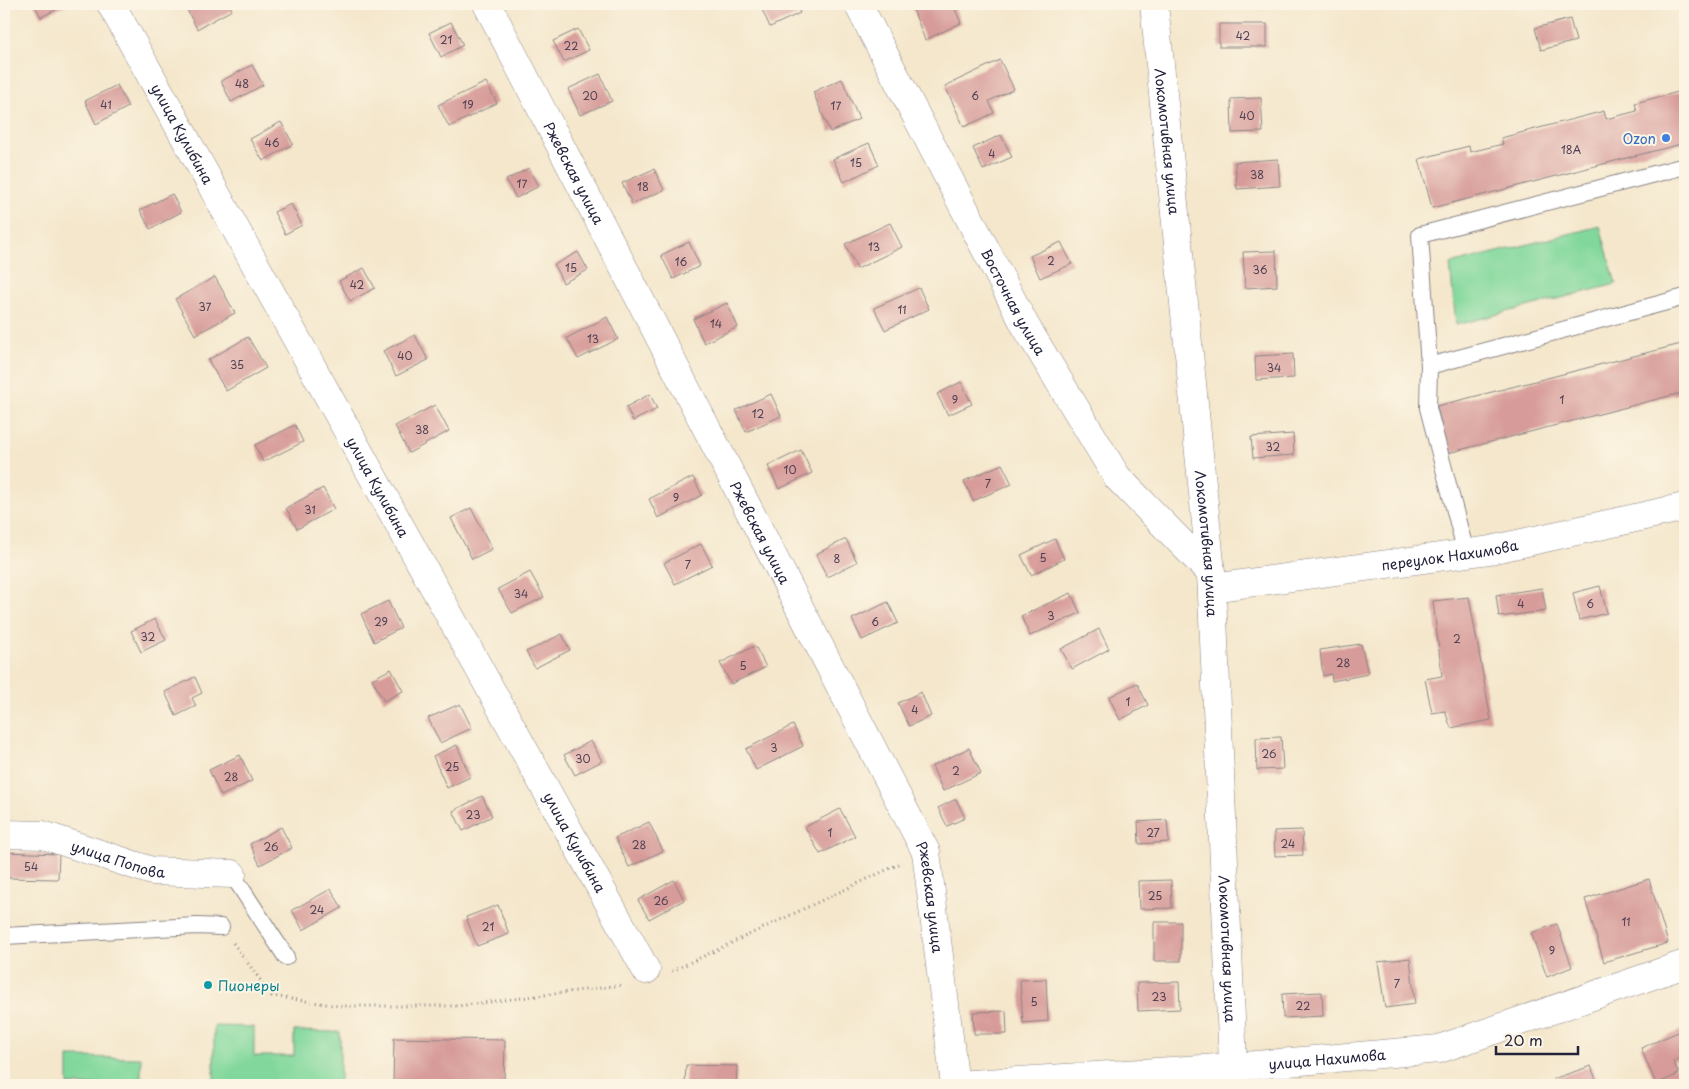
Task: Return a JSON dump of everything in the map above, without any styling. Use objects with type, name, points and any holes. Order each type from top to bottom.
[{"type":"street","name":"улица Кулибина","points":[[111,4],[649,975]]},
{"type":"street","name":"Ржевская улица","points":[[487,4],[926,852],[955,1085]]},
{"type":"street","name":"Восточная улица","points":[[858,4],[1025,325],[1117,477],[1211,580]]},
{"type":"street","name":"Локомотивная улица","points":[[1154,4],[1211,580],[1234,1076]]},
{"type":"street","name":"переулок Нахимова","points":[[1211,580],[1490,550],[1685,507]]},
{"type":"street","name":"улица Попова","points":[[4,834],[42,835],[152,871],[232,874]]},
{"type":"street","name":"улица Нахимова","points":[[955,1085],[1234,1076],[1439,1050],[1685,964]]},
{"type":"lane","points":[[1466,553],[1428,408],[1429,366],[1420,235],[1685,166]]},
{"type":"lane","points":[[1429,366],[1685,297]]},
{"type":"lane","points":[[232,874],[286,957]]},
{"type":"lane","points":[[4,936],[197,926],[221,927]]},
{"type":"path","points":[[221,927],[272,996],[339,1006],[458,1006],[649,975],[926,852]]},
{"type":"green space","points":[[1600,226],[1616,284],[1456,325],[1450,264]]},
{"type":"green space","points":[[214,1026],[254,1027],[254,1056],[294,1056],[294,1031],[340,1032],[340,1085],[214,1085]]},
{"type":"green space","points":[[68,1057],[141,1058],[141,1085],[68,1085]]},
{"type":"building","points":[[34,4],[68,4],[41,17]]},
{"type":"building","points":[[184,4],[229,4],[232,10],[197,29]]},
{"type":"building","points":[[795,4],[800,13],[770,27],[760,5]]},
{"type":"building","points":[[911,4],[953,4],[961,23],[925,40]]},
{"type":"building","points":[[1570,19],[1576,41],[1541,50],[1535,28]]},
{"type":"building","points":[[451,22],[463,45],[441,57],[429,33]]},
{"type":"building","points":[[1219,24],[1267,24],[1267,47],[1219,47]]},
{"type":"building","points":[[578,29],[589,50],[564,62],[553,41]]},
{"type":"building","points":[[1000,60],[1014,89],[989,101],[994,113],[964,127],[945,86]]},
{"type":"building","points":[[252,65],[263,85],[231,102],[221,81]]},
{"type":"building","points":[[600,74],[612,101],[580,115],[568,89]]},
{"type":"building","points":[[842,79],[859,119],[830,132],[813,92]]},
{"type":"building","points":[[486,82],[497,103],[449,127],[438,105]]},
{"type":"building","points":[[117,85],[128,107],[96,124],[85,101]]},
{"type":"building","points":[[1682,91],[1685,102],[1685,143],[1432,208],[1419,159],[1469,146],[1470,152],[1503,144],[1501,138],[1604,111],[1606,119],[1637,111],[1635,103]]},
{"type":"building","points":[[1261,98],[1263,132],[1232,133],[1231,99]]},
{"type":"building","points":[[281,122],[293,144],[263,161],[250,139]]},
{"type":"building","points":[[1001,135],[1012,157],[983,170],[973,148]]},
{"type":"building","points":[[869,143],[879,165],[844,182],[833,159]]},
{"type":"building","points":[[1278,159],[1280,186],[1237,189],[1235,162]]},
{"type":"building","points":[[529,168],[539,186],[516,198],[506,180]]},
{"type":"building","points":[[654,169],[664,190],[632,204],[622,183]]},
{"type":"building","points":[[172,194],[181,212],[150,229],[140,210]]},
{"type":"building","points":[[291,204],[302,225],[285,234],[274,212]]},
{"type":"building","points":[[890,223],[902,247],[857,269],[845,244]]},
{"type":"building","points":[[689,242],[700,266],[673,279],[661,255]]},
{"type":"building","points":[[1061,242],[1072,264],[1040,278],[1030,256]]},
{"type":"building","points":[[1276,251],[1277,286],[1245,288],[1243,252]]},
{"type":"building","points":[[578,252],[588,270],[563,283],[554,265]]},
{"type":"building","points":[[364,268],[375,288],[350,301],[339,281]]},
{"type":"building","points":[[215,277],[235,313],[195,335],[175,299]]},
{"type":"building","points":[[919,288],[929,309],[885,330],[874,308]]},
{"type":"building","points":[[727,303],[738,327],[704,343],[693,319]]},
{"type":"building","points":[[607,317],[618,339],[578,359],[567,338]]},
{"type":"building","points":[[415,335],[428,360],[396,376],[383,351]]},
{"type":"building","points":[[248,337],[266,368],[226,391],[208,360]]},
{"type":"building","points":[[1685,343],[1685,392],[1448,453],[1437,406]]},
{"type":"building","points":[[1293,354],[1294,378],[1256,380],[1255,356]]},
{"type":"building","points":[[961,382],[972,404],[948,415],[937,394]]},
{"type":"building","points":[[650,394],[657,409],[633,421],[626,407]]},
{"type":"building","points":[[771,394],[781,416],[746,432],[736,410]]},
{"type":"building","points":[[435,405],[449,431],[409,453],[395,426]]},
{"type":"building","points":[[295,425],[303,442],[263,462],[255,445]]},
{"type":"building","points":[[1293,434],[1294,455],[1253,458],[1251,437]]},
{"type":"building","points":[[801,450],[812,473],[779,489],[768,466]]},
{"type":"building","points":[[1002,464],[1012,484],[973,501],[964,481]]},
{"type":"building","points":[[693,477],[702,495],[658,518],[649,499]]},
{"type":"building","points":[[323,488],[334,509],[297,529],[286,508]]},
{"type":"building","points":[[471,508],[492,549],[472,559],[451,518]]},
{"type":"building","points":[[846,539],[857,562],[827,577],[816,554]]},
{"type":"building","points":[[1055,539],[1064,559],[1031,575],[1021,555]]},
{"type":"building","points":[[701,544],[712,565],[675,584],[664,563]]},
{"type":"building","points":[[530,572],[544,597],[512,613],[498,589]]},
{"type":"building","points":[[1600,586],[1607,613],[1579,620],[1573,593]]},
{"type":"building","points":[[1542,588],[1546,611],[1499,617],[1496,595]]},
{"type":"building","points":[[1071,593],[1080,613],[1030,636],[1021,616]]},
{"type":"building","points":[[1469,597],[1491,720],[1451,728],[1445,711],[1432,713],[1425,679],[1442,676],[1433,601]]},
{"type":"building","points":[[388,601],[401,628],[374,642],[361,614]]},
{"type":"building","points":[[888,602],[898,623],[862,640],[852,619]]},
{"type":"building","points":[[155,619],[166,640],[141,652],[131,631]]},
{"type":"building","points":[[1099,629],[1109,649],[1072,669],[1061,649]]},
{"type":"building","points":[[562,634],[570,650],[535,668],[526,652]]},
{"type":"building","points":[[1361,644],[1368,674],[1332,681],[1331,674],[1323,676],[1320,650]]},
{"type":"building","points":[[755,646],[766,667],[731,684],[720,663]]},
{"type":"building","points":[[391,669],[403,691],[384,701],[372,679]]},
{"type":"building","points":[[195,677],[202,693],[192,698],[196,706],[176,716],[165,692]]},
{"type":"building","points":[[1137,683],[1148,705],[1120,720],[1109,697]]},
{"type":"building","points":[[921,692],[931,716],[909,726],[898,703]]},
{"type":"building","points":[[460,704],[472,728],[440,743],[428,718]]},
{"type":"building","points":[[793,725],[803,746],[756,770],[746,749]]},
{"type":"building","points":[[1281,737],[1283,769],[1257,770],[1256,738]]},
{"type":"building","points":[[591,741],[602,761],[575,775],[564,755]]},
{"type":"building","points":[[457,745],[470,777],[447,788],[433,756]]},
{"type":"building","points":[[969,748],[981,773],[943,791],[932,766]]},
{"type":"building","points":[[240,755],[252,781],[221,796],[209,770]]},
{"type":"building","points":[[482,796],[492,816],[463,831],[453,811]]},
{"type":"building","points":[[956,799],[965,818],[947,826],[938,808]]},
{"type":"building","points":[[840,809],[855,836],[820,854],[805,827]]},
{"type":"building","points":[[1167,820],[1169,842],[1139,844],[1138,822]]},
{"type":"building","points":[[649,822],[663,851],[629,867],[615,838]]},
{"type":"building","points":[[281,827],[292,848],[260,865],[250,844]]},
{"type":"building","points":[[1302,830],[1303,855],[1275,856],[1274,831]]},
{"type":"building","points":[[4,852],[59,854],[58,879],[4,878]]},
{"type":"building","points":[[1649,879],[1668,943],[1604,962],[1585,899]]},
{"type":"building","points":[[674,880],[684,900],[649,919],[638,900]]},
{"type":"building","points":[[1171,880],[1172,908],[1139,909],[1138,881]]},
{"type":"building","points":[[331,889],[342,908],[303,930],[292,910]]},
{"type":"building","points":[[498,905],[509,934],[477,946],[466,917]]},
{"type":"building","points":[[1154,922],[1181,922],[1181,961],[1154,961]]},
{"type":"building","points":[[1557,924],[1572,967],[1547,977],[1531,933]]},
{"type":"building","points":[[1410,958],[1415,1004],[1385,1008],[1378,962]]},
{"type":"building","points":[[1046,979],[1048,1021],[1023,1023],[1020,980]]},
{"type":"building","points":[[1179,982],[1180,1009],[1138,1011],[1137,983]]},
{"type":"building","points":[[1322,992],[1323,1016],[1283,1018],[1282,994]]},
{"type":"building","points":[[1006,1011],[1007,1034],[974,1034],[973,1012]]},
{"type":"building","points":[[1685,1029],[1685,1065],[1682,1057],[1673,1061],[1679,1074],[1656,1084],[1641,1048]]},
{"type":"building","points":[[394,1038],[505,1040],[504,1085],[393,1085]]},
{"type":"building","points":[[686,1065],[737,1066],[736,1085],[685,1085]]},
{"type":"building","points":[[1591,1066],[1598,1085],[1555,1085],[1553,1079]]},
{"type":"place","name":"Ozon","points":[[1666,138]]},
{"type":"place","name":"Пионеры","points":[[208,985]]}]
